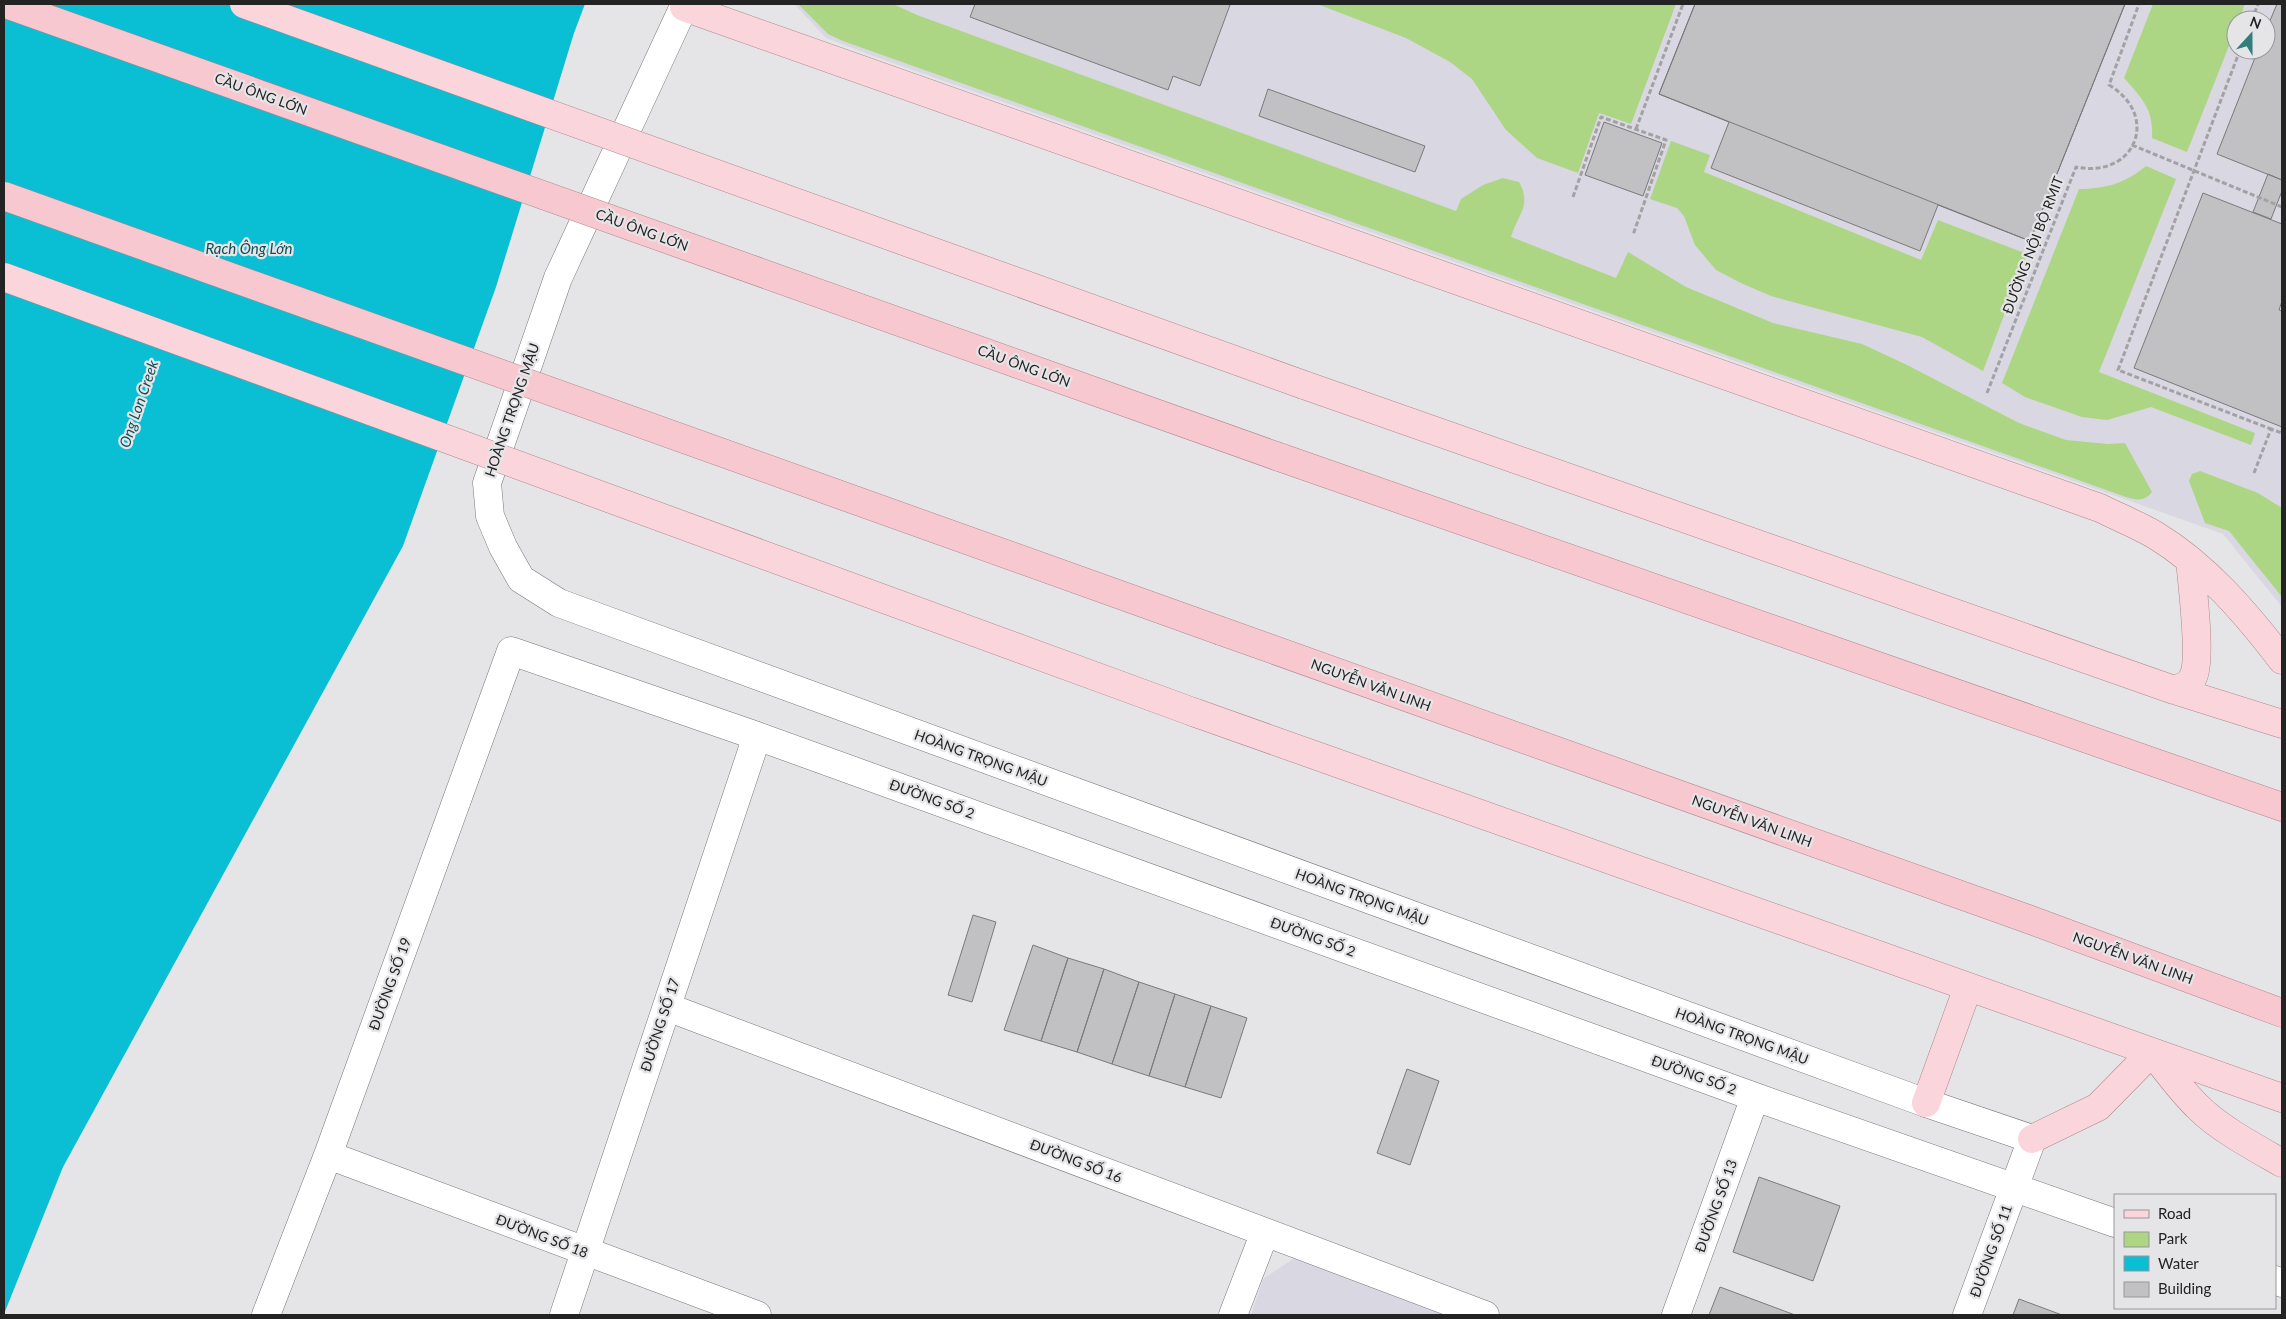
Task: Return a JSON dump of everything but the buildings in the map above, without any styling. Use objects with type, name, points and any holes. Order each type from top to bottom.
[{"type":"highway","name":"CẦU ÔNG LỚN","points":[[6,4],[1279,457],[2282,807]]},
{"type":"highway","name":"NGUYỄN VĂN LINH","points":[[4,196],[2000,909],[2282,1013]]},
{"type":"main road","points":[[244,4],[1304,385],[2174,690],[2282,724]]},
{"type":"main road","points":[[685,5],[2100,508],[2155,535],[2190,560],[2245,612],[2282,660]]},
{"type":"main road","points":[[4,277],[1193,712],[2282,1098]]},
{"type":"main road","points":[[2174,690],[2187,685],[2194,677],[2197,658],[2190,560]]},
{"type":"main road","points":[[1926,1103],[1968,986]]},
{"type":"main road","points":[[2032,1139],[2098,1106],[2152,1052]]},
{"type":"main road","points":[[2152,1052],[2182,1091],[2200,1110],[2251,1145],[2282,1163]]},
{"type":"street","name":"HOÀNG TRỌNG MẬU","points":[[685,5],[558,278],[487,483],[490,516],[503,547],[521,579],[559,603],[1926,1103],[2032,1139]]},
{"type":"street","name":"ĐƯỜNG SỐ 2","points":[[511,651],[756,736],[1755,1097],[2114,1223]]},
{"type":"street","name":"ĐƯỜNG SỐ 19","points":[[266,1315],[328,1154],[511,651]]},
{"type":"street","name":"ĐƯỜNG SỐ 17","points":[[564,1315],[756,736]]},
{"type":"street","name":"ĐƯỜNG SỐ 16","points":[[667,1007],[1485,1315]]},
{"type":"street","name":"ĐƯỜNG SỐ 13","points":[[1676,1315],[1755,1097]]},
{"type":"street","name":"ĐƯỜNG SỐ 11","points":[[1967,1315],[2032,1139]]},
{"type":"street","name":"ĐƯỜNG SỐ 18","points":[[328,1154],[757,1315]]},
{"type":"street","points":[[1234,1315],[1265,1232]]},
{"type":"path","points":[[1636,129],[1683,4]]},
{"type":"path","points":[[2140,4],[2108,85],[2121,92],[2130,102],[2135,115],[2137,129],[2132,145],[2282,207]]},
{"type":"path","points":[[2236,60],[2118,370],[2282,433]]},
{"type":"path","points":[[1574,197],[1602,117],[1666,140],[1633,235]]},
{"type":"path","name":"ĐƯỜNG NỘI BỘ RMIT","points":[[1987,393],[2076,167],[2090,170],[2104,169],[2116,164],[2126,155],[2132,145]]},
{"type":"path","points":[[2254,473],[2271,429]]},
{"type":"shaded area","points":[[794,4],[2282,4],[2282,607],[2223,534],[826,38]]},
{"type":"shaded area","points":[[1299,1255],[1468,1315],[1251,1315],[1263,1279]]},
{"type":"green space","points":[[798,4],[893,4],[917,15],[1456,211],[1461,199],[1483,185],[1503,178],[1519,182],[1523,190],[1524,203],[1511,237],[1616,278],[1628,252],[1686,287],[1773,323],[1862,344],[2019,423],[2066,440],[2108,444],[2125,443],[2152,492],[2140,499],[2126,497],[843,41],[828,34]]},
{"type":"green space","points":[[1317,4],[1676,4],[1631,124],[1599,113],[1578,173],[1537,158],[1506,130],[1472,79],[1450,62],[1406,38]]},
{"type":"green space","points":[[2153,4],[2245,4],[2243,10],[2226,10],[2226,53],[2187,152],[2152,138],[2151,120],[2146,105],[2124,78]]},
{"type":"green space","points":[[1671,141],[1710,155],[1704,172],[1921,260],[1938,220],[2027,254],[1983,371],[1922,337],[1771,296],[1716,270],[1695,245],[1684,216],[1677,208],[1650,199]]},
{"type":"green space","points":[[2146,166],[2176,179],[2099,372],[2255,433],[2251,445],[2151,407],[2107,420],[2082,417],[2025,397],[2002,383],[2079,189],[2098,188],[2115,184],[2131,177]]},
{"type":"green space","points":[[2200,471],[2258,493],[2282,508],[2282,597],[2229,531],[2205,523],[2189,481],[2192,474]]},
{"type":"water","name":"Rạch Ông Lớn","points":[[4,4],[585,4],[574,33],[496,287],[403,546],[63,1167],[4,1314]]},
{"type":"water label","name":"Ong Lon Creek","points":[[139,404]]}]
